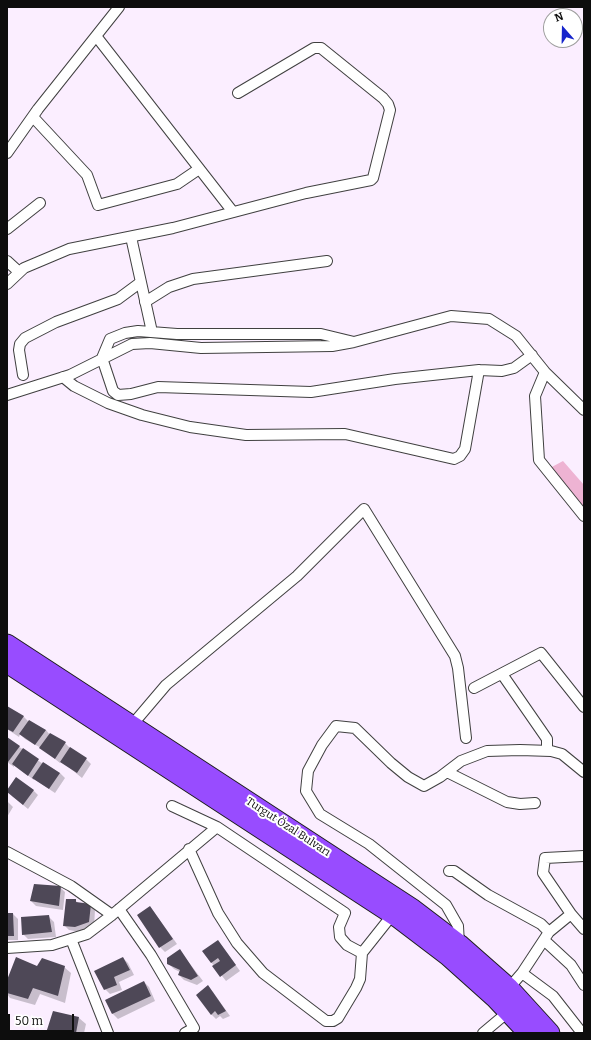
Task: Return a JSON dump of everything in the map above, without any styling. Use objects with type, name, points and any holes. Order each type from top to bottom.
[{"type":"highway","name":"Turgut Özal Bulvarı","points":[[7,644],[413,909],[459,944],[510,988],[550,1033]]},
{"type":"highway","name":"Turgut Özal Bulvarı","points":[[7,663],[393,914],[448,956],[496,999],[528,1033]]},
{"type":"street","points":[[7,153],[33,117],[119,7]]},
{"type":"street","points":[[96,36],[232,212]]},
{"type":"street","points":[[7,284],[24,268],[69,249],[173,228],[306,192],[370,180],[374,175],[390,110],[388,104],[383,98],[319,48],[314,48],[238,93]]},
{"type":"street","points":[[33,117],[87,175],[98,205],[177,184],[199,170]]},
{"type":"street","points":[[7,229],[40,203]]},
{"type":"street","points":[[131,237],[152,332]]},
{"type":"street","points":[[7,261],[19,272]]},
{"type":"street","points":[[145,302],[169,287],[193,279],[327,261]]},
{"type":"street","points":[[23,375],[19,350],[20,344],[25,338],[56,322],[118,299],[141,282]]},
{"type":"street","points":[[7,395],[63,377],[132,344],[150,343],[201,348],[332,346],[354,342],[451,316],[489,320],[516,336],[545,372],[584,410]]},
{"type":"street","points":[[354,342],[321,334],[177,334],[138,330],[125,333],[110,340],[102,358],[113,391],[118,395],[131,394],[158,387],[311,392],[396,379],[479,370],[502,371],[514,368],[532,355]]},
{"type":"street","points":[[63,377],[74,386],[108,403],[142,415],[190,427],[246,435],[345,434],[454,459],[460,456],[465,449],[479,370]]},
{"type":"street","points":[[545,372],[535,396],[539,460],[584,516]]},
{"type":"street","points":[[132,725],[166,685],[297,576],[364,509],[455,656],[458,668],[466,738]]},
{"type":"street","points":[[474,688],[541,653],[584,707]]},
{"type":"street","points":[[502,674],[547,739],[547,751]]},
{"type":"street","points":[[459,944],[458,926],[446,905],[369,844],[320,814],[306,791],[308,771],[322,745],[336,726],[355,728],[391,763],[408,777],[424,786],[440,778],[461,760],[487,751],[547,751],[562,754],[584,772]]},
{"type":"street","points":[[447,772],[507,802],[520,804],[535,803]]},
{"type":"street","points":[[172,806],[217,826],[346,912],[339,927],[340,937],[347,945],[362,953]]},
{"type":"street","points":[[7,948],[52,945],[87,934],[116,912],[217,826]]},
{"type":"street","points":[[189,849],[218,913],[237,943],[263,972],[323,1020],[330,1022],[338,1018],[360,979],[362,953],[393,914]]},
{"type":"street","points":[[7,852],[116,912],[151,955],[194,1028],[185,1033]]},
{"type":"street","points":[[584,856],[545,858],[543,873],[571,914],[584,929]]},
{"type":"street","points":[[449,871],[454,871],[488,895],[541,924],[546,936],[571,965],[584,985]]},
{"type":"street","points":[[510,988],[522,973],[546,936],[571,914]]},
{"type":"street","points":[[71,939],[108,1033]]},
{"type":"street","points":[[522,973],[553,996],[582,1033]]},
{"type":"street","points":[[483,1033],[508,1012]]},
{"type":"shaded area","points":[[563,461],[584,485],[584,511],[550,468]]},
{"type":"building","points":[[7,706],[24,716],[13,732],[7,729]]},
{"type":"building","points":[[29,720],[46,730],[35,745],[19,734]]},
{"type":"building","points":[[50,733],[66,742],[55,759],[39,748]]},
{"type":"building","points":[[7,737],[20,746],[8,762],[7,761]]},
{"type":"building","points":[[70,747],[87,758],[77,773],[60,762]]},
{"type":"building","points":[[23,748],[39,759],[28,776],[12,764]]},
{"type":"building","points":[[43,762],[60,773],[49,789],[32,778]]},
{"type":"building","points":[[16,777],[34,790],[23,805],[7,792]]},
{"type":"building","points":[[34,884],[61,886],[59,906],[30,901]]},
{"type":"building","points":[[66,899],[76,899],[76,902],[91,904],[89,922],[75,927],[63,926]]},
{"type":"building","points":[[150,906],[173,939],[159,948],[137,915]]},
{"type":"building","points":[[7,913],[13,913],[14,936],[7,936]]},
{"type":"building","points":[[49,915],[52,932],[22,935],[21,917]]},
{"type":"building","points":[[218,940],[236,965],[220,977],[212,966],[220,961],[218,958],[211,963],[202,951]]},
{"type":"building","points":[[180,949],[198,976],[191,980],[178,975],[180,970],[167,964],[167,958]]},
{"type":"building","points":[[16,957],[37,966],[42,958],[65,966],[58,996],[33,988],[28,999],[7,993],[7,980]]},
{"type":"building","points":[[123,957],[130,970],[114,977],[117,985],[104,990],[94,971]]},
{"type":"building","points":[[144,981],[151,996],[112,1014],[105,1000]]},
{"type":"building","points":[[208,985],[226,1011],[218,1015],[215,1011],[211,1015],[196,995]]},
{"type":"building","points":[[53,1011],[79,1017],[76,1033],[46,1033]]}]
